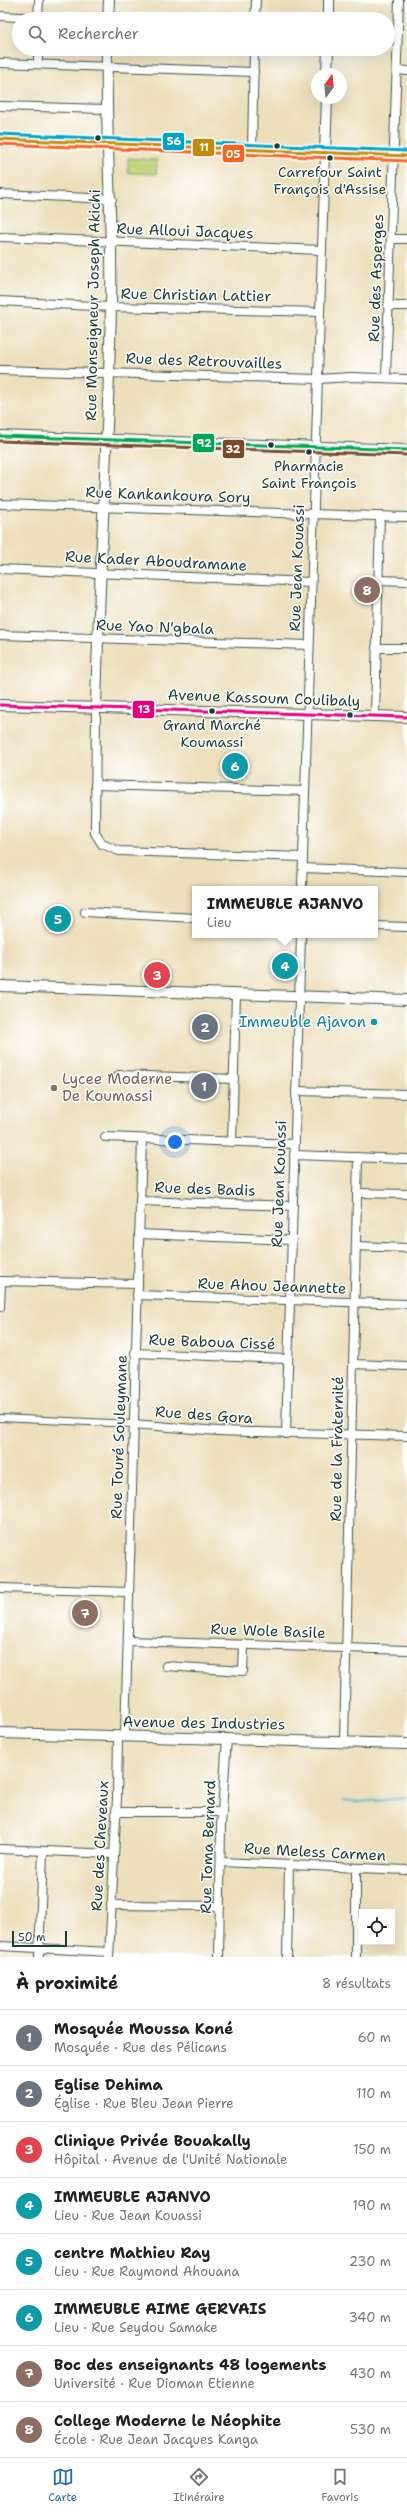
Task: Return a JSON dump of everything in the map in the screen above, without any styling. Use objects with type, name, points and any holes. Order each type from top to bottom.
[{"type":"street","points":[[38,12],[39,0]]},
{"type":"street","points":[[108,12],[109,0]]},
{"type":"street","points":[[255,12],[256,0]]},
{"type":"street","points":[[329,0],[329,12]]},
{"type":"street","name":"Rue des Asperges","points":[[386,378],[395,155],[399,0]]},
{"type":"street","points":[[0,16],[12,17]]},
{"type":"street","points":[[38,56],[38,64]]},
{"type":"street","name":"Rue Monseigneur Joseph Akichi","points":[[107,56],[105,109],[112,199],[111,307],[99,572],[95,833],[102,844],[119,850],[303,857]]},
{"type":"street","points":[[252,150],[254,56]]},
{"type":"street","points":[[327,68],[328,56]]},
{"type":"street","points":[[0,63],[107,68],[254,72]]},
{"type":"street","points":[[397,70],[407,71]]},
{"type":"street","points":[[325,153],[327,104]]},
{"type":"street","points":[[0,106],[105,109]]},
{"type":"street","points":[[0,139],[107,142],[252,150],[407,156]]},
{"type":"street","name":"Rue Jean Kouassi","points":[[302,886],[325,153]]},
{"type":"street","points":[[0,194],[112,199]]},
{"type":"street","name":"Rue Alloui Jacques","points":[[0,237],[321,250]]},
{"type":"street","points":[[391,239],[407,239]]},
{"type":"street","name":"Rue Christian Lattier","points":[[0,301],[111,307],[320,312]]},
{"type":"street","points":[[388,306],[407,306]]},
{"type":"street","name":"Rue des Retrouvailles","points":[[0,370],[318,379],[351,377],[407,379]]},
{"type":"street","points":[[0,436],[407,450]]},
{"type":"street","name":"Rue Kankankoura Sory","points":[[0,504],[407,517]]},
{"type":"street","points":[[375,716],[380,516]]},
{"type":"street","name":"Rue Kader Aboudramane","points":[[0,569],[311,582]]},
{"type":"street","points":[[378,580],[407,581]]},
{"type":"street","name":"Rue Yao N'gbala","points":[[0,635],[309,644]]},
{"type":"street","points":[[376,648],[407,648]]},
{"type":"street","name":"Avenue Kassoum Coulibaly","points":[[0,705],[407,717]]},
{"type":"street","points":[[96,785],[305,791]]},
{"type":"street","points":[[303,868],[407,872]]},
{"type":"street","points":[[85,912],[192,918]]},
{"type":"street","points":[[378,926],[407,927]]},
{"type":"street","name":"Rue Jean Kouassi","points":[[286,1434],[301,938]]},
{"type":"street","points":[[0,986],[407,1000]]},
{"type":"street","points":[[232,1142],[236,994]]},
{"type":"street","points":[[119,1075],[234,1079]]},
{"type":"street","points":[[296,1091],[407,1094]]},
{"type":"street","points":[[105,1137],[295,1144]]},
{"type":"street","name":"Rue Touré Souleymane","points":[[122,1736],[128,1641],[142,1139]]},
{"type":"street","points":[[294,1155],[407,1159]]},
{"type":"street","name":"Rue de la Fraternité","points":[[344,1742],[358,1157]]},
{"type":"street","points":[[357,1193],[407,1194]]},
{"type":"street","name":"Rue des Badis","points":[[140,1201],[292,1206]]},
{"type":"street","points":[[139,1234],[292,1240]]},
{"type":"street","points":[[356,1246],[407,1248]]},
{"type":"street","points":[[0,1307],[0,1281],[138,1284]]},
{"type":"street","name":"Rue Ahou Jeannette","points":[[137,1295],[407,1304]]},
{"type":"street","name":"Rue Baboua Cissé","points":[[135,1353],[288,1358]]},
{"type":"street","points":[[353,1364],[407,1366]]},
{"type":"street","name":"Rue des Gora","points":[[0,1418],[133,1424],[286,1434],[407,1436]]},
{"type":"street","points":[[0,1588],[129,1592]]},
{"type":"street","name":"Rue Wole Basile","points":[[128,1641],[407,1650]]},
{"type":"street","points":[[166,1666],[243,1672],[244,1644]]},
{"type":"street","name":"Avenue des Industries","points":[[0,1733],[407,1744]]},
{"type":"street","name":"Rue des Cheveaux","points":[[109,1955],[113,1854],[122,1736]]},
{"type":"street","name":"Rue Toma Bernard","points":[[219,1957],[222,1812],[227,1738]]},
{"type":"street","points":[[116,1812],[222,1812]]},
{"type":"street","points":[[0,1849],[113,1854]]},
{"type":"street","points":[[39,1957],[43,1852]]},
{"type":"street","name":"Rue Meless Carmen","points":[[221,1862],[407,1870]]},
{"type":"street","points":[[287,1957],[289,1866]]},
{"type":"street","points":[[356,1869],[356,1957]]},
{"type":"street","points":[[111,1905],[220,1906]]},
{"type":"street","points":[[0,1946],[40,1947],[109,1955]]},
{"type":"green space","points":[[128,158],[157,160],[156,174],[128,173]]},
{"type":"waterway","points":[[343,1800],[359,1802],[407,1798]]},
{"type":"transit line","name":"56","points":[[0,134],[407,151]]},
{"type":"transit line","name":"11","points":[[0,139],[407,156]]},
{"type":"transit line","name":"05","points":[[0,144],[407,161]]},
{"type":"transit line","name":"92","points":[[0,436],[407,450]]},
{"type":"transit line","name":"32","points":[[0,441],[407,455]]},
{"type":"transit line","name":"13","points":[[0,705],[407,717]]},
{"type":"place","name":"Carrefour Saint François d'Assise","points":[[330,158]]},
{"type":"place","name":"Pharmacie Saint François","points":[[309,452]]},
{"type":"place","name":"College Moderne le Néophite","points":[[367,590]]},
{"type":"place","name":"Grand Marché Koumassi","points":[[212,711]]},
{"type":"place","name":"IMMEUBLE AIME GERVAIS","points":[[235,766]]},
{"type":"place","name":"centre Mathieu Ray","points":[[58,919]]},
{"type":"place","name":"IMMEUBLE AJANVO","points":[[285,966]]},
{"type":"place","name":"Clinique Privée Bouakally","points":[[157,975]]},
{"type":"place","name":"Immeuble Ajavon","points":[[374,1022]]},
{"type":"place","name":"Eglise Dehima","points":[[205,1027]]},
{"type":"place","name":"Mosquée Moussa Koné","points":[[204,1086]]},
{"type":"place","name":"Lycee Moderne De Koumassi","points":[[54,1088]]},
{"type":"place","name":"Boc des enseignants 48 logements","points":[[85,1613]]}]
